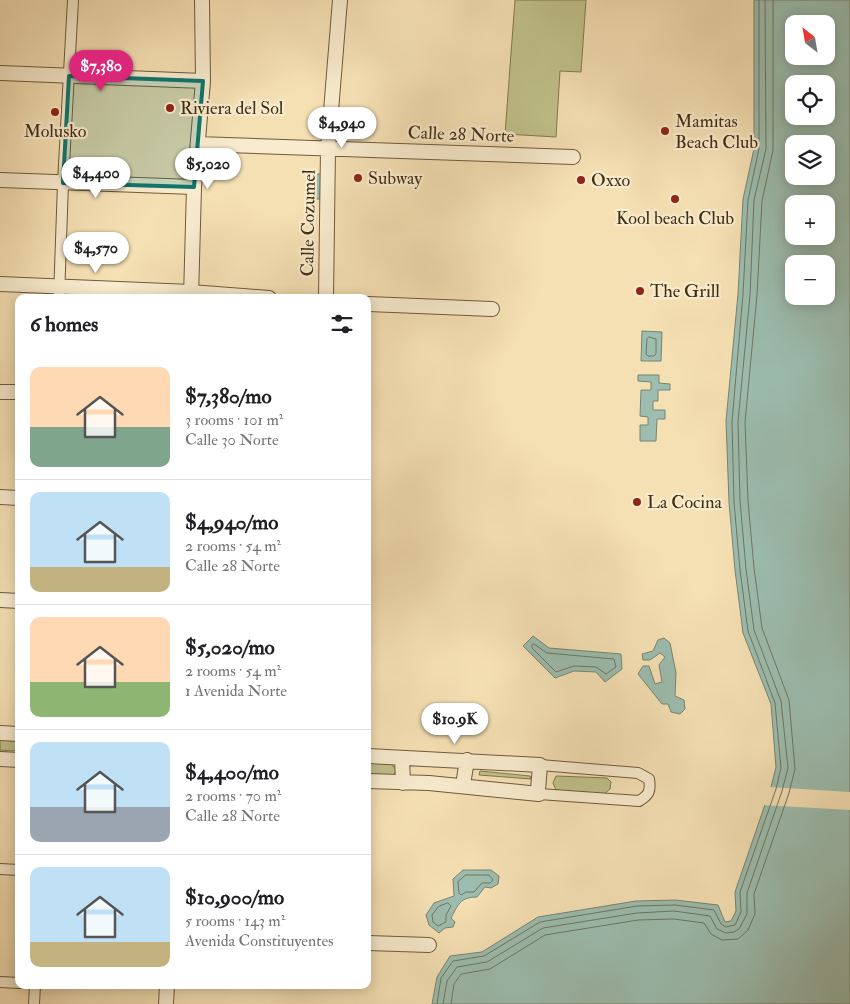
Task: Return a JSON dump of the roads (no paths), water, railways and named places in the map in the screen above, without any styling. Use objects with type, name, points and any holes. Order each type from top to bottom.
[{"type":"street","points":[[60,293],[73,0]]},
{"type":"street","points":[[191,294],[194,187],[203,81],[202,0]]},
{"type":"street","name":"Calle Cozumel","points":[[326,294],[328,148],[340,0]]},
{"type":"street","points":[[0,73],[203,81]]},
{"type":"street","name":"Calle 28 Norte","points":[[198,144],[573,157]]},
{"type":"street","points":[[0,180],[194,187]]},
{"type":"street","points":[[0,284],[60,293],[126,294]]},
{"type":"street","points":[[371,304],[492,309]]},
{"type":"street","points":[[0,392],[15,392]]},
{"type":"street","points":[[0,497],[15,498]]},
{"type":"street","points":[[0,600],[15,601]]},
{"type":"street","points":[[0,733],[15,734]]},
{"type":"street","points":[[371,756],[467,760],[638,773],[649,779],[650,788],[647,796],[639,801],[539,794],[429,783],[371,781]]},
{"type":"street","points":[[0,758],[15,760]]},
{"type":"street","points":[[402,758],[403,783]]},
{"type":"street","points":[[429,783],[430,759]]},
{"type":"street","points":[[463,786],[467,760]]},
{"type":"street","points":[[539,794],[540,765]]},
{"type":"street","points":[[0,869],[15,870]]},
{"type":"street","points":[[371,943],[429,945]]},
{"type":"street","points":[[0,982],[15,983]]},
{"type":"street","points":[[34,1004],[35,989]]},
{"type":"street","points":[[166,1004],[167,989]]},
{"type":"water","points":[[754,0],[850,0],[850,1004],[432,1004],[437,977],[450,956],[482,952],[538,917],[636,901],[675,900],[718,905],[725,922],[731,921],[736,911],[735,892],[776,767],[771,704],[743,633],[729,502],[726,421],[738,294],[743,199],[754,149]]},
{"type":"water","points":[[314,174],[321,174],[320,199],[313,199]]},
{"type":"water","points":[[642,331],[662,332],[661,361],[641,361]]},
{"type":"water","points":[[638,375],[659,375],[659,383],[670,384],[670,390],[658,390],[658,401],[653,401],[653,410],[665,410],[665,419],[657,419],[656,441],[640,441],[640,425],[648,425],[648,417],[640,416],[641,390],[651,390],[651,382],[638,381]]},
{"type":"water","points":[[533,636],[549,648],[621,654],[622,669],[605,682],[596,672],[574,671],[555,678],[523,646]]},
{"type":"water","points":[[664,638],[670,643],[676,673],[675,696],[684,700],[685,709],[680,714],[671,712],[668,704],[662,704],[638,674],[643,666],[649,666],[655,684],[662,682],[659,665],[665,657],[660,653],[650,660],[643,660],[642,654],[653,651],[658,640]]},
{"type":"water","points":[[463,870],[491,870],[499,876],[498,884],[491,888],[485,887],[477,897],[463,900],[451,918],[455,922],[453,927],[445,928],[439,933],[429,925],[426,915],[434,903],[454,896],[453,879]]},
{"type":"place","name":"Riviera del Sol","points":[[170,108]]},
{"type":"place","name":"Molusko","points":[[55,112]]},
{"type":"place","name":"Mamitas Beach Club","points":[[665,131]]},
{"type":"place","name":"Subway","points":[[358,178]]},
{"type":"place","name":"Oxxo","points":[[581,180]]},
{"type":"place","name":"Kool beach Club","points":[[675,199]]},
{"type":"place","name":"The Grill","points":[[640,291]]},
{"type":"place","name":"La Cocina","points":[[637,502]]}]
